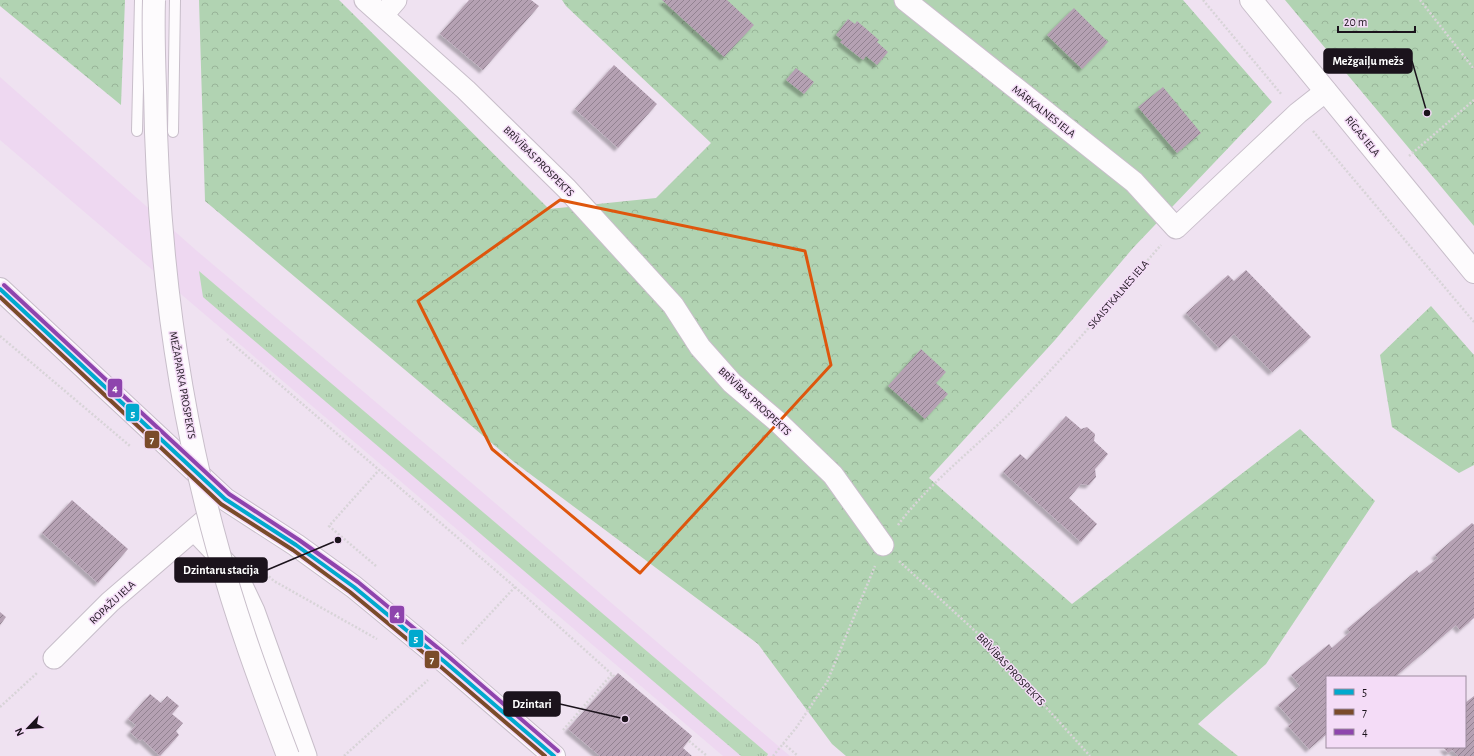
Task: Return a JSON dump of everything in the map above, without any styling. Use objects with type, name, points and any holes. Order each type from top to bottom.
[{"type":"street","name":"MEŽAPARKA PROSPEKTS","points":[[154,0],[155,150],[166,279],[196,462],[217,546],[242,628],[288,756]]},
{"type":"street","name":"BRĪVĪBAS PROSPEKTS","points":[[364,0],[390,8],[466,90],[567,189],[672,305],[700,347],[732,383],[778,422],[834,475],[883,545]]},
{"type":"street","name":"MĀRKALNES IELA","points":[[905,0],[1134,182],[1176,228]]},
{"type":"street","name":"RĪGAS IELA","points":[[1251,0],[1474,272]]},
{"type":"street","points":[[1176,228],[1298,113],[1326,91]]},
{"type":"street","points":[[0,289],[225,499],[296,545],[354,587],[445,662],[554,756]]},
{"type":"street","name":"ROPAŽU IELA","points":[[54,658],[110,602],[194,530],[225,499]]},
{"type":"street","points":[[194,530],[237,575],[254,611],[306,756]]},
{"type":"lane","points":[[138,130],[140,0]]},
{"type":"lane","points":[[173,132],[175,0]]},
{"type":"path","points":[[1203,0],[1474,322]]},
{"type":"path","points":[[1420,0],[1474,69]]},
{"type":"path","points":[[1391,171],[1474,100]]},
{"type":"path","name":"SKAISTKALNES IELA","points":[[773,756],[826,682],[883,545],[916,502],[1010,412],[1059,361],[1176,228]]},
{"type":"path","points":[[227,339],[516,587],[615,677]]},
{"type":"path","points":[[376,566],[329,526],[379,470]]},
{"type":"path","name":"BRĪVĪBAS PROSPEKTS","points":[[883,545],[917,580],[987,642],[1090,756]]},
{"type":"path","points":[[344,756],[430,679],[516,587]]},
{"type":"path","points":[[0,706],[54,658]]},
{"type":"path","points":[[562,730],[612,674]]},
{"type":"path","points":[[689,741],[707,756]]},
{"type":"path","points":[[783,743],[798,756]]},
{"type":"highlighted area","points":[[560,200],[805,251],[831,365],[640,573],[492,449],[418,301]]},
{"type":"shaded area","points":[[0,77],[197,251],[474,485],[790,756],[723,756],[0,140]]},
{"type":"green space","points":[[0,0],[125,0],[121,105],[0,6]]},
{"type":"green space","points":[[199,0],[339,0],[549,209],[656,198],[711,143],[566,6],[562,0],[1183,0],[1272,102],[1133,248],[1055,340],[929,478],[1072,604],[1300,429],[1375,501],[1266,664],[1198,724],[1238,756],[846,756],[832,744],[758,644],[514,462],[205,201]]},
{"type":"green space","points":[[1285,0],[1474,0],[1474,226]]},
{"type":"green space","points":[[199,271],[768,754],[767,756],[741,756],[203,297]]},
{"type":"green space","points":[[1431,306],[1474,355],[1474,465],[1459,473],[1392,427],[1380,355]]},
{"type":"building","points":[[469,0],[531,0],[539,6],[483,70],[440,34]]},
{"type":"building","points":[[662,0],[727,0],[754,25],[724,57]]},
{"type":"building","points":[[1074,8],[1108,42],[1082,69],[1047,35]]},
{"type":"building","points":[[848,19],[855,24],[857,21],[879,40],[877,42],[888,52],[877,65],[866,56],[863,60],[840,42],[842,40],[836,35]]},
{"type":"building","points":[[614,65],[657,104],[618,148],[575,109]]},
{"type":"building","points":[[796,68],[814,82],[804,94],[786,80]]},
{"type":"building","points":[[1163,87],[1201,133],[1177,153],[1138,107]]},
{"type":"building","points":[[1246,270],[1311,337],[1272,372],[1234,334],[1219,348],[1186,313],[1228,275],[1234,281]]},
{"type":"building","points":[[921,349],[946,372],[936,383],[948,394],[925,419],[888,386]]},
{"type":"building","points":[[1066,416],[1081,429],[1087,427],[1095,434],[1094,441],[1108,454],[1095,469],[1096,477],[1089,485],[1081,484],[1069,498],[1097,524],[1081,542],[1003,472],[1020,454],[1027,460]]},
{"type":"building","points":[[72,500],[128,549],[98,583],[42,533]]},
{"type":"building","points":[[1472,523],[1474,525],[1474,618],[1460,630],[1456,625],[1396,676],[1326,676],[1326,735],[1309,749],[1288,726],[1293,722],[1278,705],[1300,686],[1291,675],[1329,644],[1332,648],[1350,632],[1347,629],[1417,570],[1419,573],[1438,558],[1435,555]]},
{"type":"building","points":[[0,612],[6,617],[0,625]]},
{"type":"building","points":[[618,673],[692,736],[683,748],[692,756],[600,756],[568,729]]},
{"type":"building","points":[[150,694],[161,703],[167,696],[179,706],[172,714],[183,723],[176,731],[179,735],[160,756],[142,739],[140,741],[130,732],[136,725],[128,719]]},
{"type":"building","points":[[1474,696],[1474,756],[1458,756],[1452,750],[1448,753],[1444,748],[1466,748],[1466,702]]},
{"type":"transit line","name":"4","points":[[4,285],[229,494],[299,540],[358,582],[449,657],[558,751]]},
{"type":"transit line","name":"5","points":[[0,289],[225,499],[296,545],[354,587],[445,662],[554,756]]},
{"type":"transit line","name":"7","points":[[0,297],[221,504],[293,550],[350,592],[545,756]]},
{"type":"place","name":"Mežgaiļu mežs","points":[[1427,113]]},
{"type":"place","name":"Dzintaru stacija","points":[[338,540]]},
{"type":"place","name":"Dzintari","points":[[625,719]]}]
